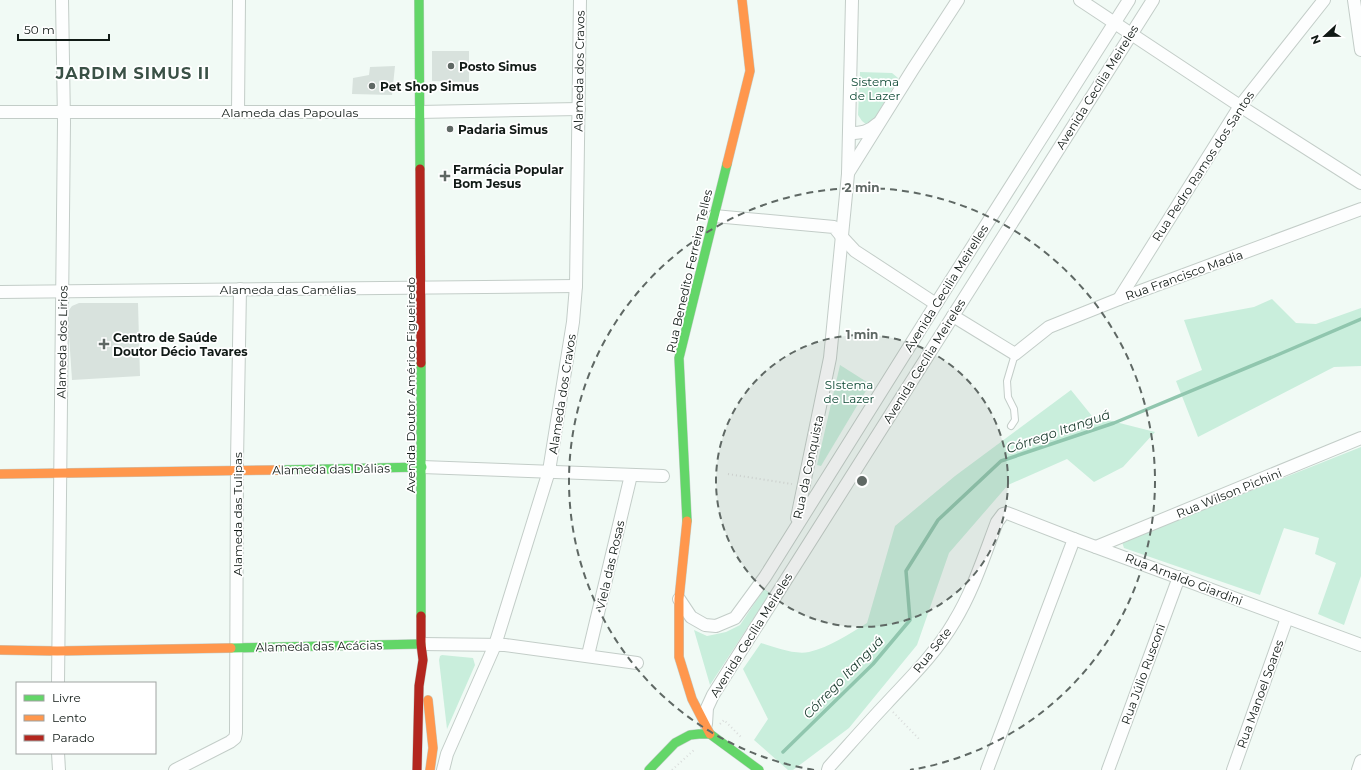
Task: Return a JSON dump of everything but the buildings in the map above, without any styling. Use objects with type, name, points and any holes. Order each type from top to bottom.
[{"type":"main road","name":"Avenida Doutor Américo Figueiredo","points":[[417,770],[419,686],[423,660],[421,644],[422,467],[419,0]]},
{"type":"main road","name":"Rua Benedito Ferreira Telles","points":[[708,730],[692,700],[679,657],[679,599],[688,516],[679,358],[750,71],[742,0]]},
{"type":"main road","name":"Alameda das Dálias","points":[[0,474],[422,467]]},
{"type":"main road","name":"Alameda das Acácias","points":[[0,650],[57,651],[421,644]]},
{"type":"main road","points":[[423,660],[433,748],[430,770]]},
{"type":"main road","points":[[649,770],[675,742],[691,734],[708,730],[759,770]]},
{"type":"street","name":"Alameda dos Lirios","points":[[58,682],[57,651],[64,112],[62,0]]},
{"type":"street","points":[[238,112],[239,0]]},
{"type":"street","name":"Alameda dos Cravos","points":[[443,770],[447,754],[495,645],[549,471],[573,322],[576,286],[580,0]]},
{"type":"street","name":"Rua da Conquista","points":[[795,528],[805,486],[830,358],[848,174],[852,0]]},
{"type":"street","points":[[848,174],[958,0]]},
{"type":"street","points":[[1080,0],[1240,106],[1361,183]]},
{"type":"street","name":"Avenida Cecilia Meirelles","points":[[679,599],[691,617],[705,625],[716,626],[735,618],[765,577],[1129,0]]},
{"type":"street","name":"Avenida Cecília Meireles","points":[[708,730],[707,708],[711,699],[1153,0]]},
{"type":"street","name":"Rua Pedro Ramos dos Santos","points":[[1119,299],[1240,106],[1324,0]]},
{"type":"street","points":[[1354,0],[1361,50]]},
{"type":"street","name":"Alameda das Papoulas","points":[[0,112],[419,112],[579,109]]},
{"type":"street","points":[[850,133],[864,132],[880,122]]},
{"type":"street","name":"Rua Francisco Madia","points":[[1015,354],[1049,327],[1119,299],[1361,209]]},
{"type":"street","points":[[714,216],[834,226],[855,251],[936,304]]},
{"type":"street","name":"Alameda das Camélias","points":[[0,292],[576,286]]},
{"type":"street","name":"Alameda das Tulipas","points":[[175,770],[230,742],[235,738],[236,733],[237,471],[240,289]]},
{"type":"street","points":[[953,316],[1015,354]]},
{"type":"street","name":"Rua Wilson Pichini","points":[[1096,547],[1361,438]]},
{"type":"street","name":"Alameda das Dálias","points":[[422,467],[663,476]]},
{"type":"street","name":"Viela das Rosas","points":[[588,655],[631,475]]},
{"type":"street","name":"Rua Arnaldo Giardini","points":[[1007,513],[1361,645]]},
{"type":"street","name":"Rua Sete","points":[[828,770],[829,767],[909,680],[954,624],[966,600],[997,522],[1003,514],[1007,513]]},
{"type":"street","points":[[987,770],[1074,539]]},
{"type":"street","points":[[765,577],[780,588]]},
{"type":"street","name":"Rua Júlio Rusconi","points":[[1108,770],[1179,577]]},
{"type":"street","name":"Rua Manoel Soares","points":[[1233,770],[1287,618]]},
{"type":"street","name":"Alameda das Acácias","points":[[421,644],[495,645],[588,655],[637,663]]},
{"type":"street","points":[[58,754],[59,770]]},
{"type":"street","points":[[1358,770],[1361,761]]},
{"type":"lane","points":[[1011,426],[1015,420],[1014,409],[1008,397],[1008,381],[1015,354]]},
{"type":"path","points":[[728,474],[805,486]]},
{"type":"path","points":[[886,704],[920,740]]},
{"type":"green space","name":"Sistema de Lazer","points":[[860,72],[892,73],[898,78],[874,120],[867,125],[858,115]]},
{"type":"green space","points":[[1272,299],[1296,323],[1316,324],[1361,308],[1361,366],[1334,367],[1198,437],[1176,381],[1202,370],[1184,320],[1254,307]]},
{"type":"green space","name":"SIstema de Lazer","points":[[840,365],[870,384],[821,466],[817,465]]},
{"type":"green space","points":[[1071,390],[1092,416],[1155,432],[1123,467],[1094,482],[1067,459],[1008,485],[949,553],[917,645],[849,728],[793,770],[788,770],[754,740],[768,719],[743,669],[761,643],[791,652],[809,652],[832,644],[867,623],[895,526],[955,476]]},
{"type":"green space","points":[[1361,447],[1361,576],[1344,625],[1318,614],[1336,563],[1315,554],[1319,538],[1284,528],[1260,595],[1124,548],[1122,542]]},
{"type":"green space","points":[[764,589],[770,593],[710,685],[694,630],[707,636],[726,632],[740,625]]},
{"type":"green space","points":[[440,656],[473,658],[475,665],[447,729],[439,660]]},
{"type":"waterway","name":"Córrego Itanguá","points":[[783,752],[873,664],[910,620],[906,571],[938,520],[1001,461],[1114,423],[1361,319]]},
{"type":"traffic: fast","points":[[419,0],[420,169]]},
{"type":"traffic: fast","points":[[687,521],[679,358],[727,164]]},
{"type":"traffic: fast","points":[[421,363],[421,616]]},
{"type":"traffic: fast","points":[[280,470],[422,467]]},
{"type":"traffic: fast","points":[[231,648],[421,644]]},
{"type":"traffic: fast","points":[[649,770],[675,743],[690,735],[699,734],[710,734],[759,770]]},
{"type":"traffic: slow","points":[[727,164],[750,71],[742,0]]},
{"type":"traffic: slow","points":[[0,474],[280,470]]},
{"type":"traffic: slow","points":[[687,521],[679,599],[679,657],[692,699],[710,734]]},
{"type":"traffic: slow","points":[[0,650],[57,651],[231,648]]},
{"type":"traffic: slow","points":[[428,700],[433,748],[430,770]]},
{"type":"traffic: jam","points":[[420,169],[421,363]]},
{"type":"traffic: jam","points":[[417,770],[419,686],[423,660],[421,644],[421,616]]},
{"type":"place","name":"Posto Simus","points":[[451,66]]},
{"type":"place","name":"Pet Shop Simus","points":[[372,86]]},
{"type":"place","name":"Padaria Simus","points":[[450,129]]},
{"type":"place","name":"Farmácia Popular Bom Jesus","points":[[445,176]]},
{"type":"place","name":"Centro de Saúde Doutor Décio Tavares","points":[[104,344]]},
{"type":"district","name":"JARDIM SIMUS II","points":[[133,73]]}]
